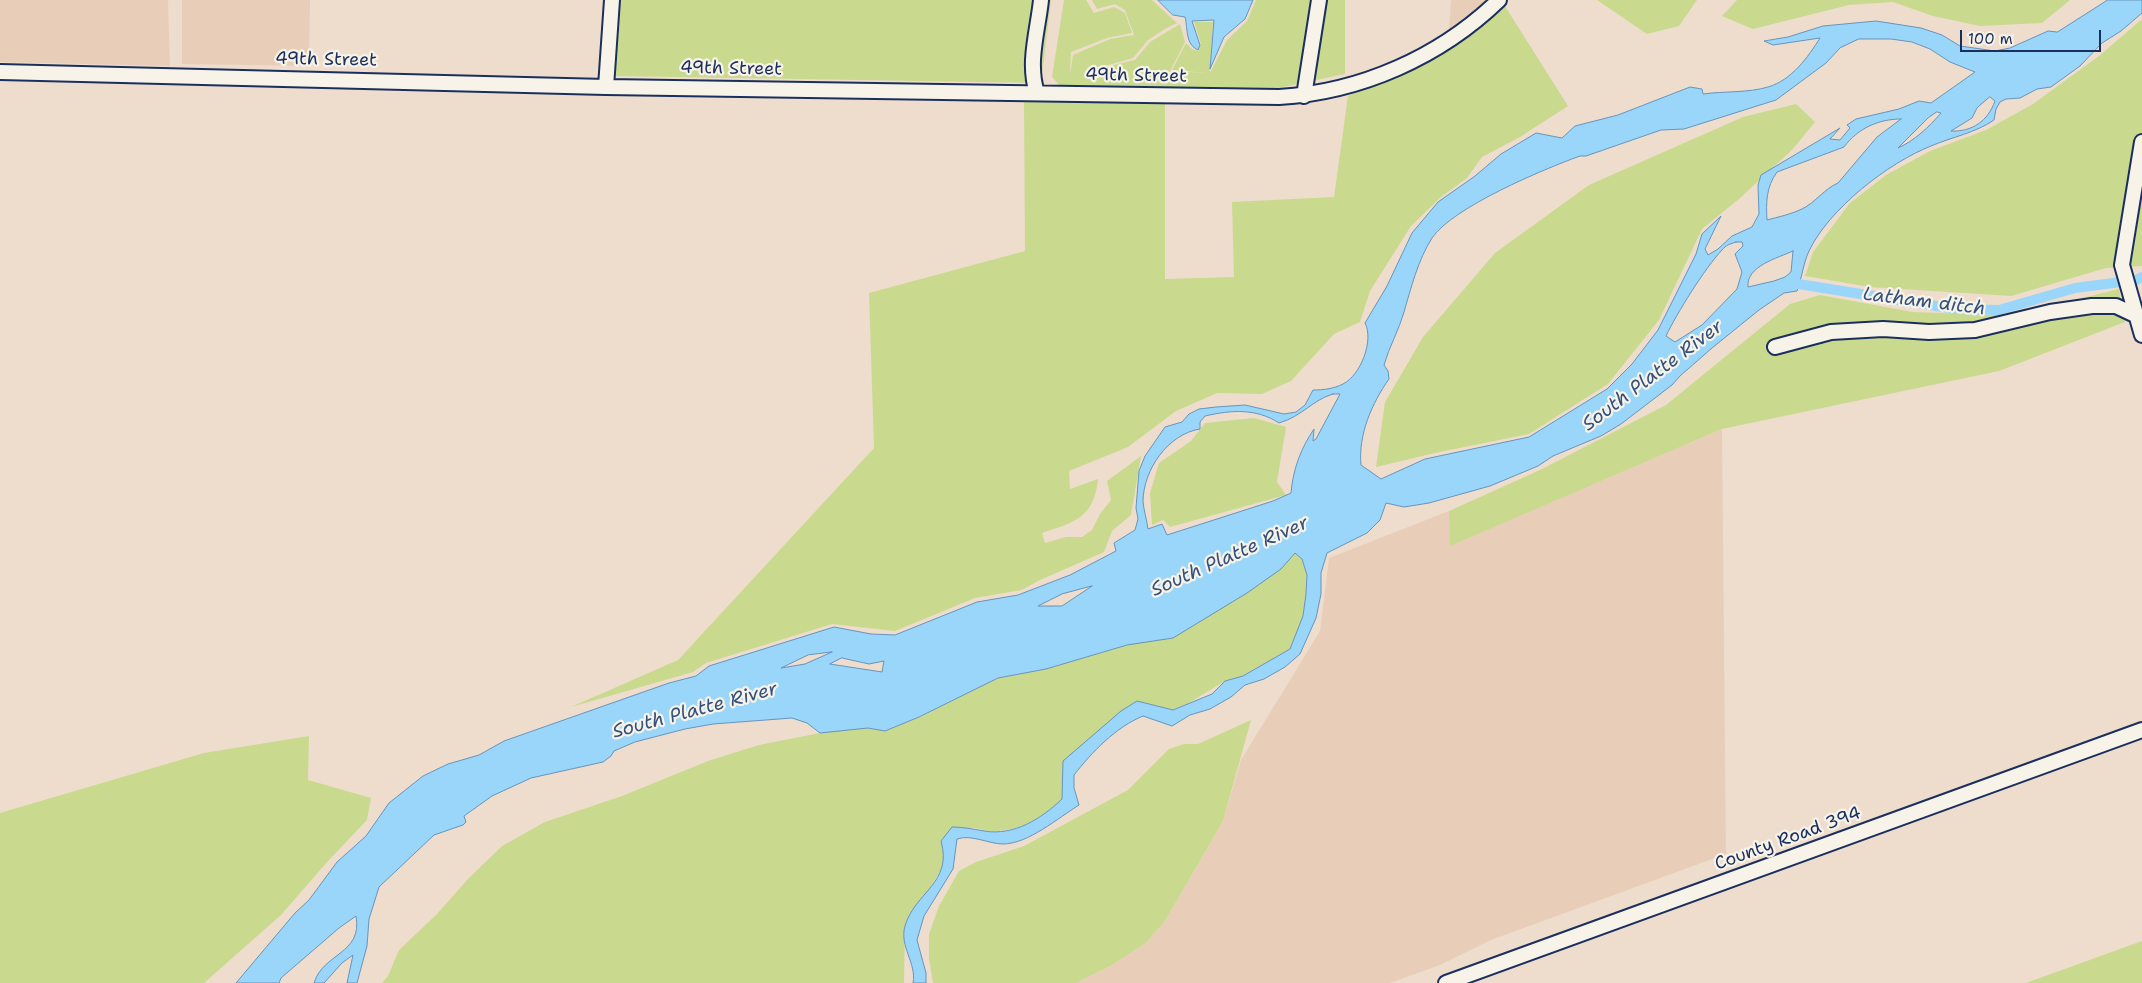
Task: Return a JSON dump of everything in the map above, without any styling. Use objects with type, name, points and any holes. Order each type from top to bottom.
[{"type":"street","points":[[606,87],[612,0]]},
{"type":"street","points":[[1037,92],[1034,84],[1033,54],[1040,0]]},
{"type":"street","points":[[1304,96],[1319,0]]},
{"type":"street","name":"49th Street","points":[[0,72],[606,87],[1037,92],[1250,97],[1304,96],[1344,88],[1373,79],[1431,51],[1483,15],[1499,0]]},
{"type":"street","points":[[2142,142],[2122,265],[2142,335]]},
{"type":"street","points":[[1775,347],[1831,332],[1883,329],[1928,332],[1975,330],[2050,312],[2092,306],[2134,308]]},
{"type":"street","name":"County Road 394","points":[[1446,983],[2142,730]]},
{"type":"shaded area","points":[[0,0],[168,0],[170,66],[0,62]]},
{"type":"shaded area","points":[[182,0],[310,0],[309,66],[182,64]]},
{"type":"shaded area","points":[[1451,0],[1488,0],[1449,31]]},
{"type":"shaded area","points":[[1722,429],[1726,854],[1491,940],[1440,965],[1390,983],[1076,983],[1112,965],[1146,943],[1165,921],[1223,821],[1241,760],[1320,631],[1329,558],[1449,511],[1451,545]]},
{"type":"green space","points":[[618,0],[1051,0],[1041,83],[614,76]]},
{"type":"green space","points":[[1064,0],[1086,0],[1094,13],[1114,7],[1125,13],[1132,33],[1107,38],[1071,52],[1070,75],[1073,55],[1110,39],[1134,35],[1125,10],[1115,4],[1097,9],[1092,0],[1152,0],[1177,23],[1148,40],[1133,58],[1087,71],[1135,60],[1150,42],[1180,24],[1185,42],[1170,71],[1208,73],[1172,70],[1186,43],[1192,49],[1198,51],[1201,44],[1194,22],[1213,22],[1210,73],[1227,40],[1247,21],[1256,0],[1345,0],[1345,74],[1264,91],[1059,85],[1052,77]]},
{"type":"green space","points":[[1597,0],[1697,0],[1679,26],[1647,34]]},
{"type":"green space","points":[[1737,0],[2070,0],[2042,23],[1980,26],[1933,16],[1893,2],[1849,5],[1753,29],[1722,16]]},
{"type":"green space","points":[[1503,3],[1568,106],[1520,137],[1482,157],[1467,178],[1441,197],[1411,226],[1370,291],[1360,322],[1334,334],[1291,381],[1262,394],[1217,393],[1176,411],[1128,447],[1069,471],[1070,489],[1098,479],[1096,492],[1087,510],[1081,516],[1042,533],[1045,543],[1066,537],[1082,537],[1092,530],[1100,514],[1111,500],[1107,481],[1141,456],[1131,515],[1112,531],[1104,552],[1040,580],[1022,590],[975,598],[895,631],[832,624],[706,663],[693,672],[571,707],[678,660],[874,448],[869,293],[1025,251],[1024,101],[1165,103],[1165,279],[1234,277],[1232,202],[1334,197],[1348,96],[1420,66],[1448,51],[1471,33]]},
{"type":"green space","points":[[2142,19],[2142,266],[2106,268],[2011,296],[1870,287],[1805,276],[1813,252],[1850,203],[1886,175],[1930,151],[1986,130],[2033,104],[2099,56]]},
{"type":"green space","points":[[1796,104],[1815,122],[1792,150],[1739,199],[1702,229],[1659,320],[1608,384],[1529,434],[1376,467],[1385,402],[1423,337],[1495,253],[1589,185],[1743,117]]},
{"type":"green space","points":[[2119,289],[2125,322],[1999,371],[1722,429],[1450,546],[1449,511],[1540,470],[1666,405],[1790,304],[1820,295],[1913,312],[1990,315],[2020,313]]},
{"type":"green space","points":[[1254,418],[1286,427],[1277,482],[1286,495],[1170,527],[1163,520],[1152,525],[1150,493],[1159,463],[1191,441],[1205,423]]},
{"type":"green space","points":[[1295,553],[1302,559],[1307,575],[1303,616],[1290,649],[1243,676],[1225,681],[1187,704],[1172,710],[1137,701],[1063,761],[1062,799],[1046,813],[1020,827],[1000,831],[970,828],[959,831],[941,841],[945,853],[943,867],[905,927],[904,983],[382,983],[388,976],[399,950],[436,915],[468,879],[502,846],[545,822],[622,796],[708,761],[759,745],[820,733],[866,728],[885,731],[920,717],[998,678],[1046,669],[1127,645],[1281,569]]},
{"type":"green space","points":[[1251,720],[1223,821],[1165,921],[1146,943],[1112,965],[1076,983],[933,983],[929,959],[929,934],[939,906],[959,871],[976,862],[1024,846],[1128,790],[1169,749],[1184,744],[1198,744]]},
{"type":"green space","points":[[309,736],[308,780],[371,798],[367,820],[281,915],[204,983],[0,983],[0,813],[204,753]]},
{"type":"green space","points":[[2142,941],[2142,983],[2026,983]]},
{"type":"water","points":[[1158,0],[1253,0],[1245,19],[1224,37],[1210,69],[1214,20],[1192,21],[1200,45],[1198,50],[1189,40],[1185,17],[1173,15]]},
{"type":"water","name":"South Platte River","points":[[2108,0],[2142,0],[2142,13],[2121,31],[2102,43],[2080,66],[2051,87],[2037,89],[2020,98],[2006,99],[2000,102],[1996,109],[1994,120],[1914,154],[1861,189],[1830,219],[1818,235],[1807,256],[1797,291],[1784,293],[1759,310],[1712,348],[1672,385],[1621,424],[1601,436],[1553,456],[1538,466],[1490,486],[1429,503],[1404,507],[1386,503],[1380,520],[1367,533],[1327,553],[1321,573],[1321,594],[1316,618],[1300,654],[1285,667],[1264,679],[1245,685],[1231,697],[1210,709],[1190,715],[1172,726],[1143,716],[1123,727],[1097,749],[1074,775],[1074,788],[1079,805],[1032,835],[1013,843],[1003,844],[974,838],[957,839],[953,869],[924,916],[917,940],[926,973],[926,983],[913,983],[913,969],[904,941],[905,926],[910,914],[938,877],[942,867],[943,855],[941,841],[952,827],[995,832],[1006,831],[1036,819],[1062,799],[1063,761],[1121,711],[1137,701],[1173,710],[1212,694],[1225,681],[1243,676],[1290,649],[1303,616],[1306,594],[1307,575],[1302,559],[1295,553],[1281,569],[1247,593],[1173,638],[1127,645],[1046,669],[998,678],[919,717],[885,731],[868,728],[820,733],[807,723],[792,718],[713,724],[635,742],[614,751],[603,762],[531,778],[492,796],[464,816],[466,822],[463,825],[434,835],[379,887],[369,919],[367,946],[357,983],[347,983],[353,955],[342,963],[324,983],[314,983],[325,965],[348,946],[354,938],[357,929],[356,916],[339,928],[281,978],[279,983],[236,983],[295,913],[309,900],[337,862],[366,836],[389,803],[423,776],[448,764],[479,755],[504,741],[669,683],[696,676],[709,666],[834,627],[871,634],[895,635],[977,602],[1018,595],[1070,575],[1116,551],[1114,543],[1135,530],[1138,519],[1136,508],[1139,471],[1145,456],[1165,427],[1182,422],[1189,414],[1199,409],[1216,407],[1245,405],[1284,414],[1296,412],[1305,405],[1313,390],[1336,387],[1343,384],[1355,373],[1360,365],[1367,347],[1368,338],[1365,323],[1387,286],[1412,233],[1438,202],[1475,176],[1501,154],[1536,133],[1562,138],[1575,126],[1618,115],[1690,87],[1702,89],[1703,94],[1752,90],[1777,84],[1805,60],[1820,38],[1773,45],[1764,41],[1788,37],[1823,26],[1876,21],[1921,28],[1942,35],[1960,46],[1995,51],[2010,48],[2048,31],[2057,32]],"holes":[[[1859,39],[1891,39],[1912,42],[1930,49],[1950,62],[1975,72],[1931,103],[1919,101],[1899,109],[1856,119],[1847,125],[1850,128],[1840,140],[1830,139],[1840,128],[1761,175],[1758,185],[1759,214],[1752,227],[1732,236],[1718,249],[1708,255],[1705,249],[1721,216],[1702,234],[1696,254],[1658,330],[1632,364],[1607,389],[1529,437],[1425,459],[1381,479],[1361,465],[1364,431],[1377,398],[1389,379],[1388,371],[1384,365],[1386,358],[1402,319],[1415,274],[1423,255],[1432,238],[1443,226],[1459,214],[1500,190],[1564,162],[1661,130],[1684,129],[1776,100],[1826,63],[1840,48]],[[1990,97],[1995,101],[1984,120],[1966,130],[1951,131],[1972,118],[1977,108]],[[1937,112],[1941,113],[1910,142],[1898,148],[1928,118]],[[1901,119],[1877,137],[1838,183],[1802,209],[1767,220],[1769,189],[1777,172],[1844,147],[1862,130],[1885,121]],[[1736,242],[1742,242],[1743,246],[1735,254],[1742,272],[1737,289],[1702,325],[1675,342],[1666,336],[1677,315],[1715,258],[1727,246]],[[1793,251],[1791,272],[1785,277],[1748,287],[1749,280],[1757,268]],[[1333,394],[1340,394],[1316,439],[1313,441],[1314,429],[1305,444],[1298,459],[1291,493],[1273,501],[1167,535],[1162,524],[1148,529],[1143,502],[1147,478],[1153,466],[1168,446],[1178,438],[1188,432],[1200,429],[1200,422],[1205,416],[1224,412],[1243,412],[1261,415],[1279,423],[1295,416],[1319,400]],[[1092,586],[1062,606],[1038,606],[1062,594]],[[832,652],[805,664],[781,668],[808,655]],[[842,658],[869,664],[884,661],[882,672],[830,664]]]},
{"type":"waterway","name":"Latham ditch","points":[[1792,283],[1955,309],[1999,310],[2075,288],[2136,280],[2142,277]]}]
